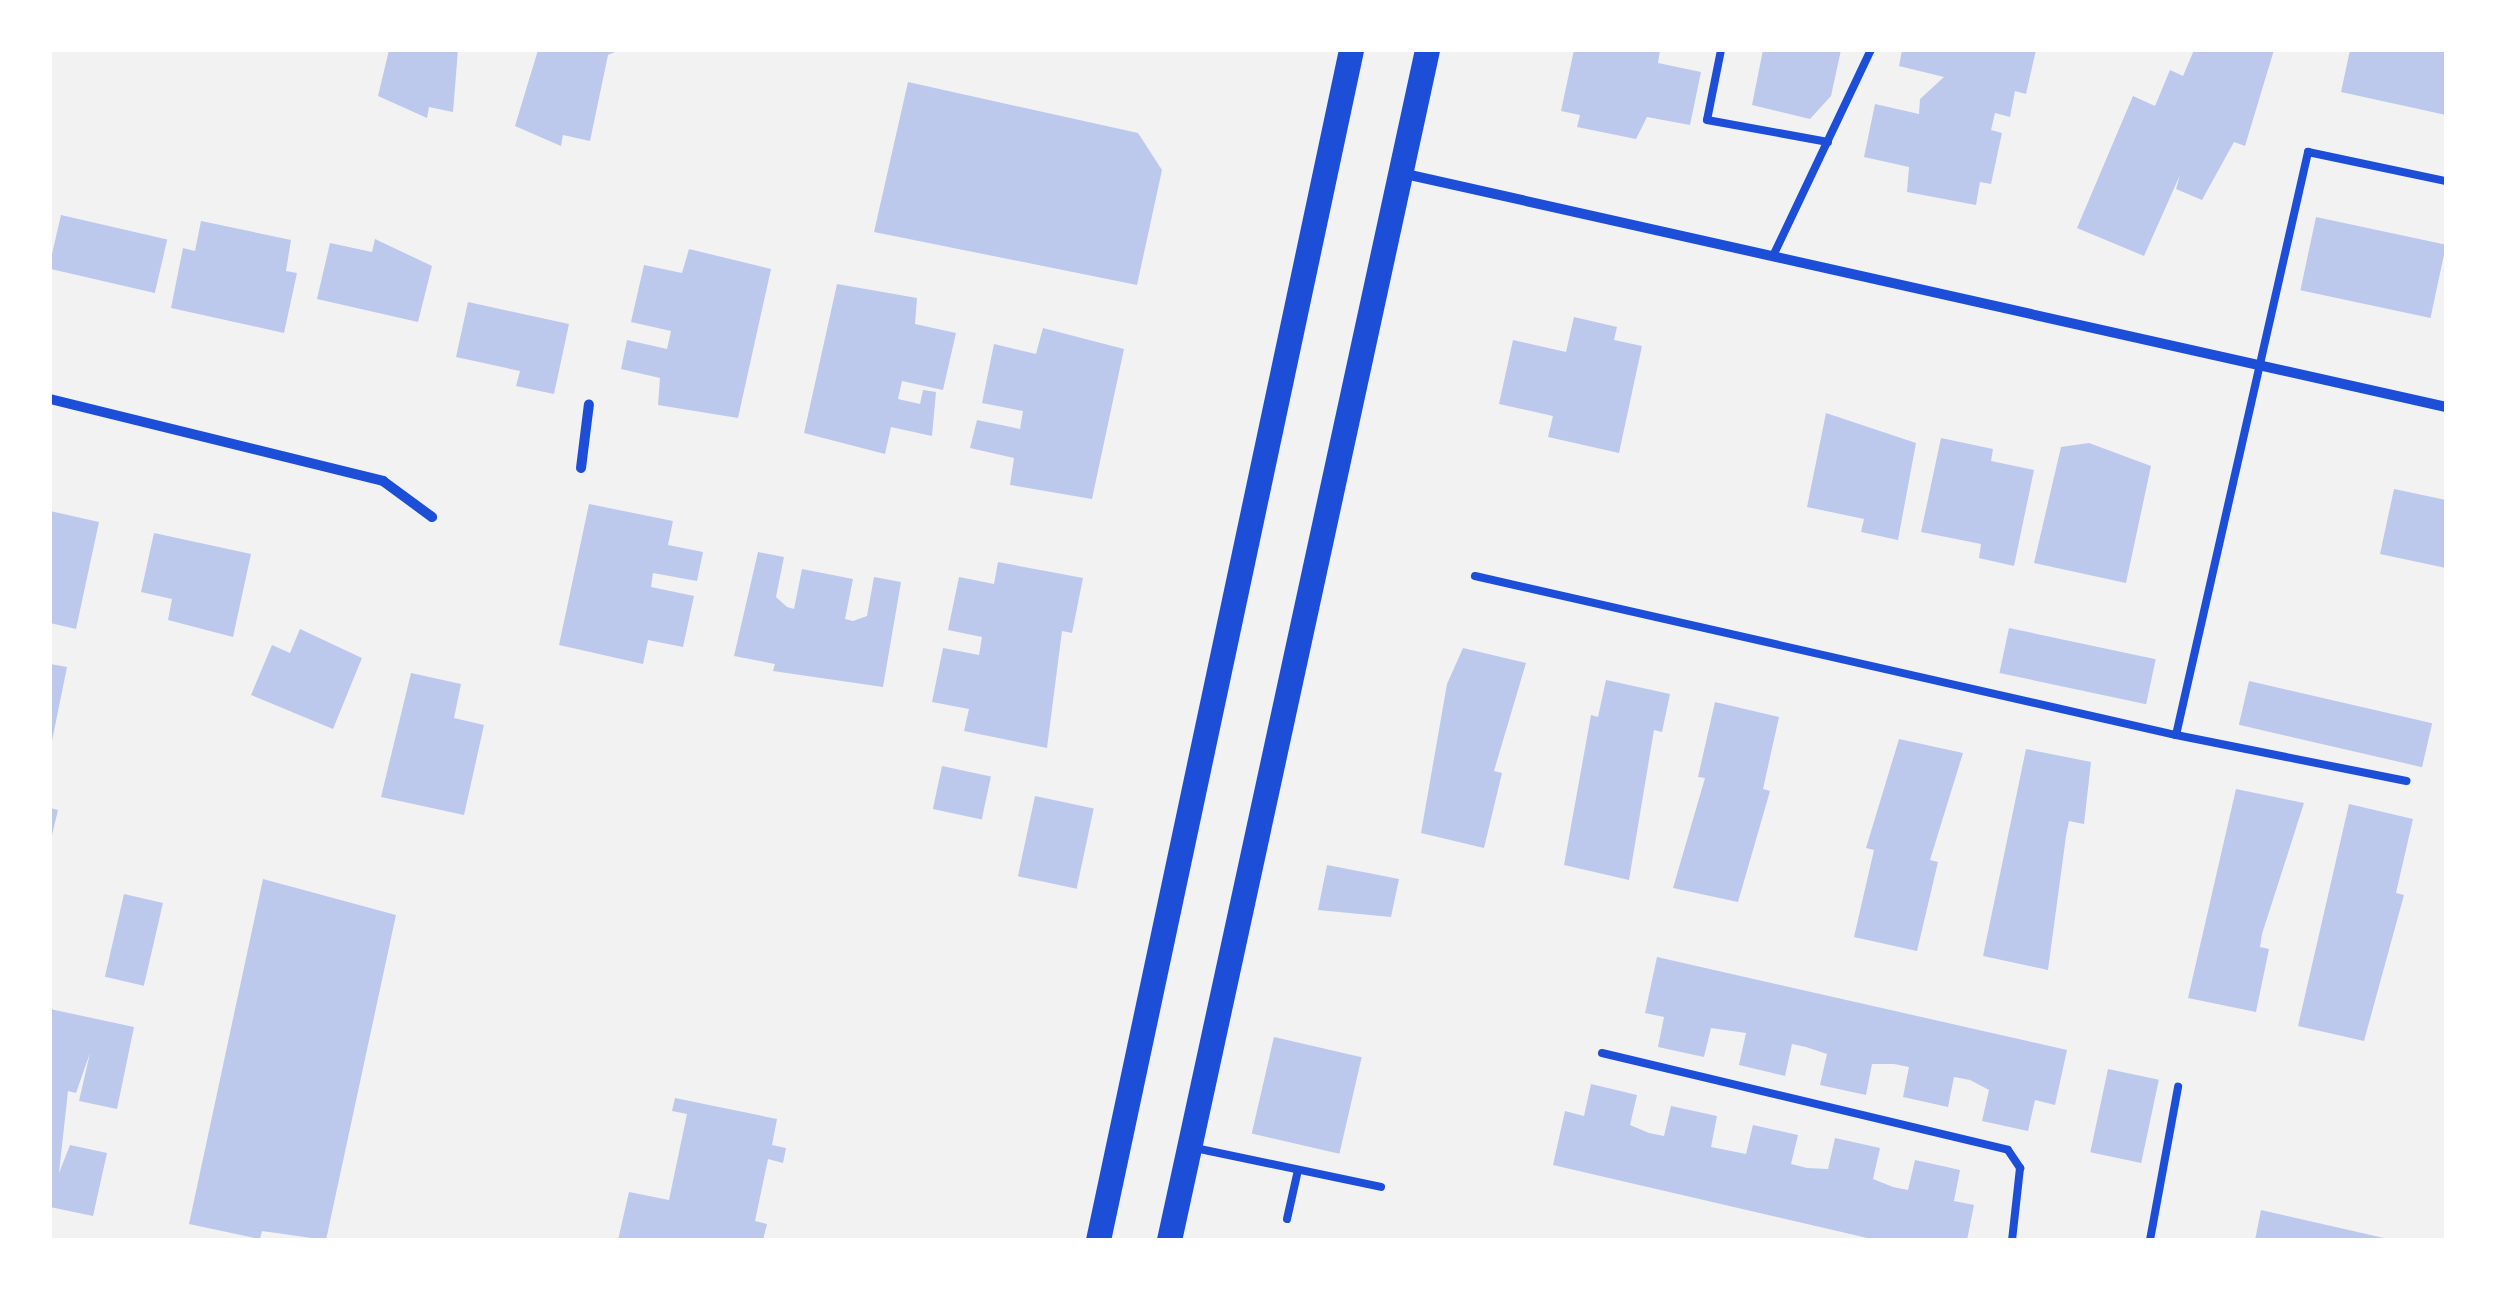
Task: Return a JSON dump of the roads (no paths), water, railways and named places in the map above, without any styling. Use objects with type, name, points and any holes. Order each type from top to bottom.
[{"type":"main road","points":[[1098,1240],[1351,50]]},
{"type":"main road","points":[[1169,1240],[1427,50]]},
{"type":"street","points":[[1400,173],[2446,407]]},
{"type":"street","points":[[50,399],[383,481],[432,517]]},
{"type":"street","points":[[581,468],[588,404]]},
{"type":"lane","points":[[1720,50],[1706,120],[1828,142]]},
{"type":"lane","points":[[1773,256],[1871,50]]},
{"type":"lane","points":[[2176,734],[2308,152],[2446,180]]},
{"type":"lane","points":[[1475,576],[2176,734],[2406,781]]},
{"type":"lane","points":[[1602,1054],[2008,1150],[2020,1168],[2012,1240]]},
{"type":"lane","points":[[2150,1240],[2178,1088]]},
{"type":"lane","points":[[1190,1147],[1381,1186]]},
{"type":"lane","points":[[1287,1219],[1298,1170]]}]
